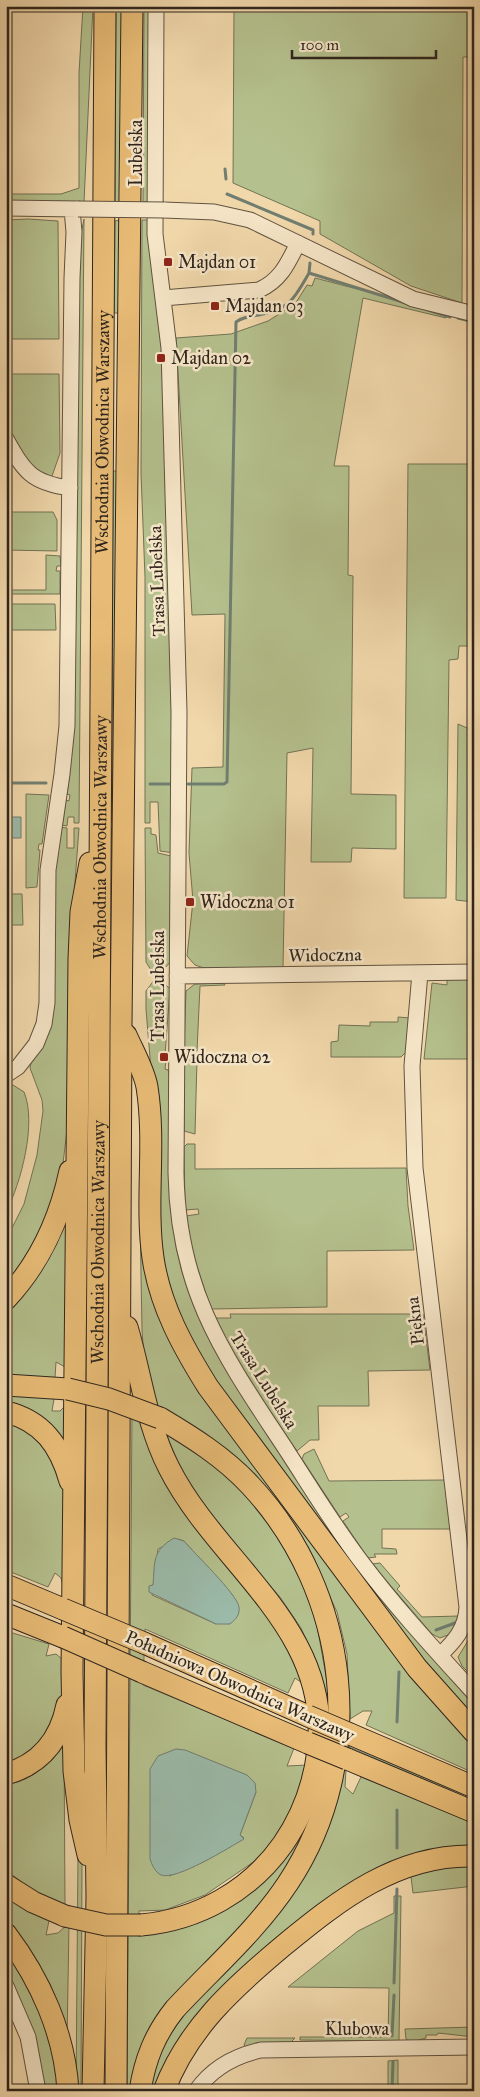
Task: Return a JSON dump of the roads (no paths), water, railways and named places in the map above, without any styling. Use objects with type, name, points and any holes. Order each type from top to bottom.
[{"type":"highway","name":"Wschodnia Obwodnica Warszawy","points":[[97,1898],[96,1668],[105,6]]},
{"type":"highway","name":"Wschodnia Obwodnica Warszawy","points":[[116,2091],[121,1025],[132,6]]},
{"type":"highway","points":[[93,2091],[97,1898],[80,1820],[74,1771],[72,1672],[78,1200],[76,1134],[81,912],[100,806]]},
{"type":"highway","points":[[121,1025],[147,1088],[149,1202],[154,1260],[164,1301],[186,1352],[208,1387],[386,1627],[438,1694],[474,1732]]},
{"type":"highway","points":[[6,1299],[31,1267],[57,1217],[66,1189],[76,1134]]},
{"type":"highway","points":[[6,1885],[32,1902],[65,1916],[106,1925],[141,1925],[171,1920],[212,1906],[246,1884],[277,1853],[292,1832],[311,1788],[319,1743],[319,1715],[307,1664],[291,1631],[276,1610],[200,1519],[168,1467],[150,1424],[135,1354],[120,1302]]},
{"type":"highway","points":[[6,1385],[68,1389],[109,1399],[160,1418],[202,1443],[250,1484],[274,1512],[293,1540],[309,1571],[330,1630],[336,1664],[340,1711],[333,1772],[319,1820],[306,1851],[289,1882],[266,1913],[163,2024],[152,2044],[144,2066],[140,2091]]},
{"type":"highway","points":[[6,1412],[28,1420],[48,1434],[58,1448],[66,1465],[74,1503]]},
{"type":"highway","name":"Południowa Obwodnica Warszawy","points":[[6,1585],[474,1787]]},
{"type":"highway","name":"Południowa Obwodnica Warszawy","points":[[6,1614],[347,1760],[474,1812]]},
{"type":"highway","points":[[6,1625],[63,1638]]},
{"type":"highway","points":[[6,1774],[20,1770],[35,1761],[56,1738],[64,1722],[72,1672]]},
{"type":"highway","points":[[164,2091],[191,2040],[220,2002],[260,1964],[334,1905],[362,1886],[387,1873],[440,1858],[474,1856]]},
{"type":"highway","points":[[6,1934],[33,1974],[49,2009],[61,2043],[68,2091]]},
{"type":"street","name":"Lubelska","points":[[156,6],[154,224],[163,298]]},
{"type":"street","points":[[6,208],[201,210],[234,216],[267,227],[413,299],[474,314]]},
{"type":"street","points":[[6,1075],[18,1067],[36,1044],[44,1024],[46,1009],[47,883],[67,726],[72,278],[75,209]]},
{"type":"street","points":[[163,298],[259,290],[269,286],[281,275],[298,243]]},
{"type":"street","name":"Trasa Lubelska","points":[[163,298],[169,348],[178,684],[176,1193],[185,1253],[201,1306],[226,1357],[347,1543],[375,1579],[474,1693]]},
{"type":"street","points":[[6,439],[20,464],[31,476],[44,484],[70,488]]},
{"type":"street","name":"Widoczna","points":[[177,976],[474,972]]},
{"type":"street","name":"Piękna","points":[[420,973],[412,1066],[415,1162],[467,1606],[465,1621],[458,1635],[440,1655]]},
{"type":"street","points":[[6,1986],[12,2013],[32,2052],[38,2091]]},
{"type":"street","name":"Klubowa","points":[[196,2091],[218,2068],[241,2055],[261,2050],[286,2048],[474,2047]]},
{"type":"waterway","points":[[225,169],[226,179]]},
{"type":"waterway","points":[[227,194],[313,230],[313,234]]},
{"type":"waterway","points":[[310,263],[309,273],[406,303]]},
{"type":"waterway","points":[[188,784],[224,784],[227,782],[236,322],[247,317],[278,310],[290,302],[309,273]]},
{"type":"waterway","points":[[428,310],[450,317]]},
{"type":"waterway","points":[[458,318],[474,322]]},
{"type":"waterway","points":[[6,783],[46,783]]},
{"type":"waterway","points":[[150,784],[171,784]]},
{"type":"waterway","points":[[436,1630],[455,1623]]},
{"type":"waterway","points":[[397,1722],[399,1672]]},
{"type":"waterway","points":[[397,1810],[397,1848]]},
{"type":"waterway","points":[[394,1983],[397,1889]]},
{"type":"waterway","points":[[392,2036],[394,1995]]},
{"type":"waterway","points":[[392,2091],[393,2062]]},
{"type":"place","name":"Majdan 01","points":[[168,262]]},
{"type":"place","name":"Majdan 03","points":[[215,306]]},
{"type":"place","name":"Majdan 02","points":[[161,358]]},
{"type":"place","name":"Widoczna 01","points":[[190,902]]},
{"type":"place","name":"Widoczna 02","points":[[164,1057]]}]
